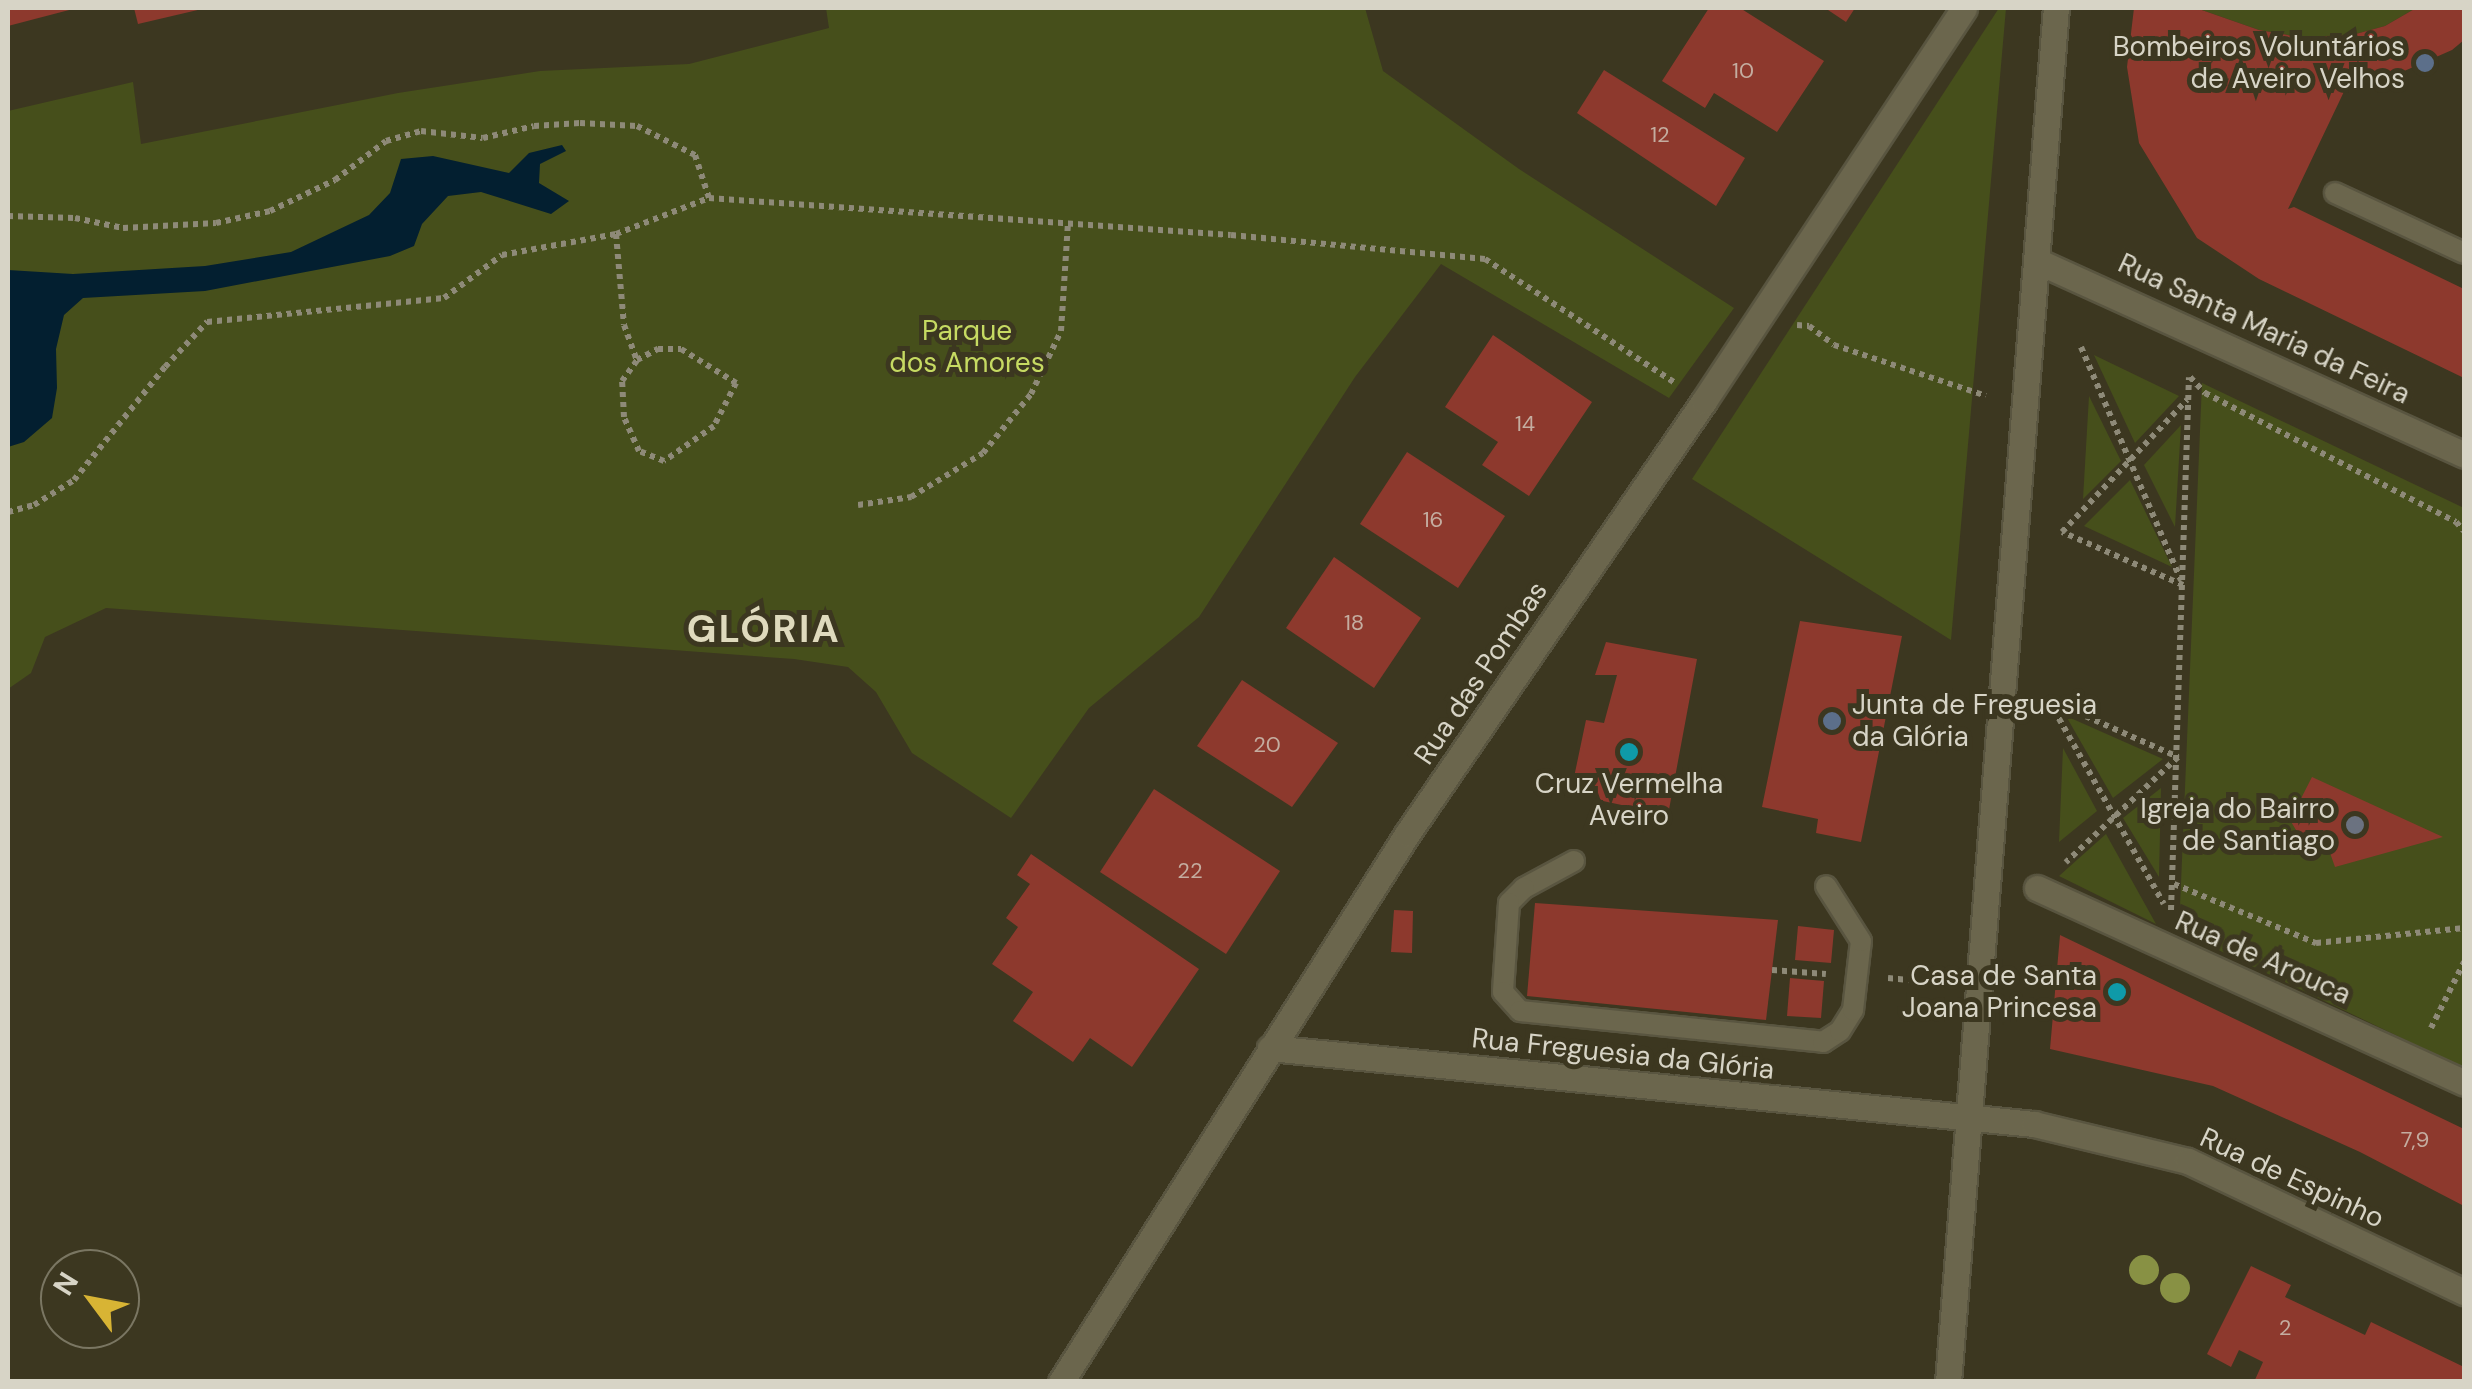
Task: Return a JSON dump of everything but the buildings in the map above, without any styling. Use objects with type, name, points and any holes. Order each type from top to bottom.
[{"type":"street","name":"Rua das Pombas","points":[[1061,1382],[1407,834],[1704,401],[1964,8]]},
{"type":"street","points":[[1948,1382],[2056,8]]},
{"type":"street","name":"Rua Santa Maria da Feira","points":[[2037,261],[2464,455]]},
{"type":"street","name":"Rua de Arouca","points":[[2037,888],[2464,1083]]},
{"type":"street","name":"Rua Freguesia da Glória","points":[[1270,1048],[1970,1115]]},
{"type":"street","name":"Rua de Espinho","points":[[1970,1115],[2034,1124],[2188,1161],[2464,1292]]},
{"type":"lane","points":[[2334,193],[2464,253]]},
{"type":"lane","points":[[1574,862],[1524,888],[1509,903],[1503,992],[1520,1011],[1823,1042],[1840,1031],[1853,1010],[1862,941],[1826,886]]},
{"type":"path","points":[[8,216],[76,218],[138,228],[216,223],[270,211],[335,180],[386,141],[420,132],[484,138],[534,126],[580,123],[637,126],[695,156],[709,198]]},
{"type":"path","points":[[8,512],[34,505],[74,480],[165,367],[208,322],[444,298],[502,255],[616,234],[709,198],[1485,260],[1704,401]]},
{"type":"path","points":[[858,506],[911,497],[983,454],[1032,394],[1062,331],[1068,224]]},
{"type":"path","points":[[616,234],[624,324],[637,360]]},
{"type":"path","points":[[1754,325],[1808,326],[1834,345],[1986,396]]},
{"type":"path","points":[[2203,334],[2189,377],[2174,884],[2316,943],[2464,928]]},
{"type":"path","points":[[2080,347],[2183,585]]},
{"type":"path","points":[[658,349],[681,349],[736,383],[714,426],[664,461],[639,451],[624,417],[622,381],[637,360],[658,349]]},
{"type":"path","points":[[2189,377],[2205,393],[2456,522],[2464,531]]},
{"type":"path","points":[[2183,585],[2062,532],[2188,399]]},
{"type":"path","points":[[2170,915],[2049,700],[2178,757]]},
{"type":"path","points":[[2037,888],[2178,757]]},
{"type":"path","points":[[2414,1059],[2464,962]]},
{"type":"path","points":[[1889,978],[1939,984]]},
{"type":"green space","name":"Parque dos Amores","points":[[826,8],[1365,8],[1383,71],[1519,169],[1734,308],[1669,398],[1441,264],[1355,377],[1199,617],[1089,708],[1011,818],[912,753],[876,692],[848,667],[794,659],[106,608],[45,637],[31,673],[8,689],[8,111],[133,82],[141,144],[398,93],[540,71],[689,64],[829,28]]},
{"type":"green space","points":[[1999,8],[2006,8],[1951,640],[1692,479]]},
{"type":"green space","points":[[2196,8],[2416,8],[2385,26],[2352,35],[2299,37],[2259,30]]},
{"type":"green space","points":[[2094,355],[2179,396],[2135,443]]},
{"type":"green space","points":[[2202,383],[2464,508],[2464,1068],[2179,931]]},
{"type":"green space","points":[[2089,396],[2121,461],[2083,499]]},
{"type":"green space","points":[[2181,425],[2175,527],[2144,465]]},
{"type":"green space","points":[[2130,480],[2172,567],[2084,526]]},
{"type":"green space","points":[[2066,716],[2163,759],[2113,798]]},
{"type":"green space","points":[[2063,748],[2097,811],[2059,842]]},
{"type":"green space","points":[[2161,788],[2159,877],[2123,818]]},
{"type":"green space","points":[[2106,834],[2156,924],[2059,876]]},
{"type":"water","points":[[562,145],[566,151],[540,164],[539,183],[569,201],[551,214],[481,192],[448,196],[422,224],[414,246],[390,256],[205,291],[83,298],[64,315],[56,349],[57,388],[52,418],[24,442],[8,447],[8,270],[73,274],[205,266],[291,252],[369,215],[390,193],[401,159],[433,156],[509,173],[529,153]]},
{"type":"place","name":"Bombeiros Voluntários de Aveiro Velhos","points":[[2425,63]]},
{"type":"place","name":"Junta de Freguesia da Glória","points":[[1832,721]]},
{"type":"place","name":"Cruz Vermelha Aveiro","points":[[1629,752]]},
{"type":"place","name":"Igreja do Bairro de Santiago","points":[[2355,825]]},
{"type":"place","name":"Casa de Santa Joana Princesa","points":[[2117,992]]},
{"type":"district","name":"GLÓRIA","points":[[764,630]]}]
